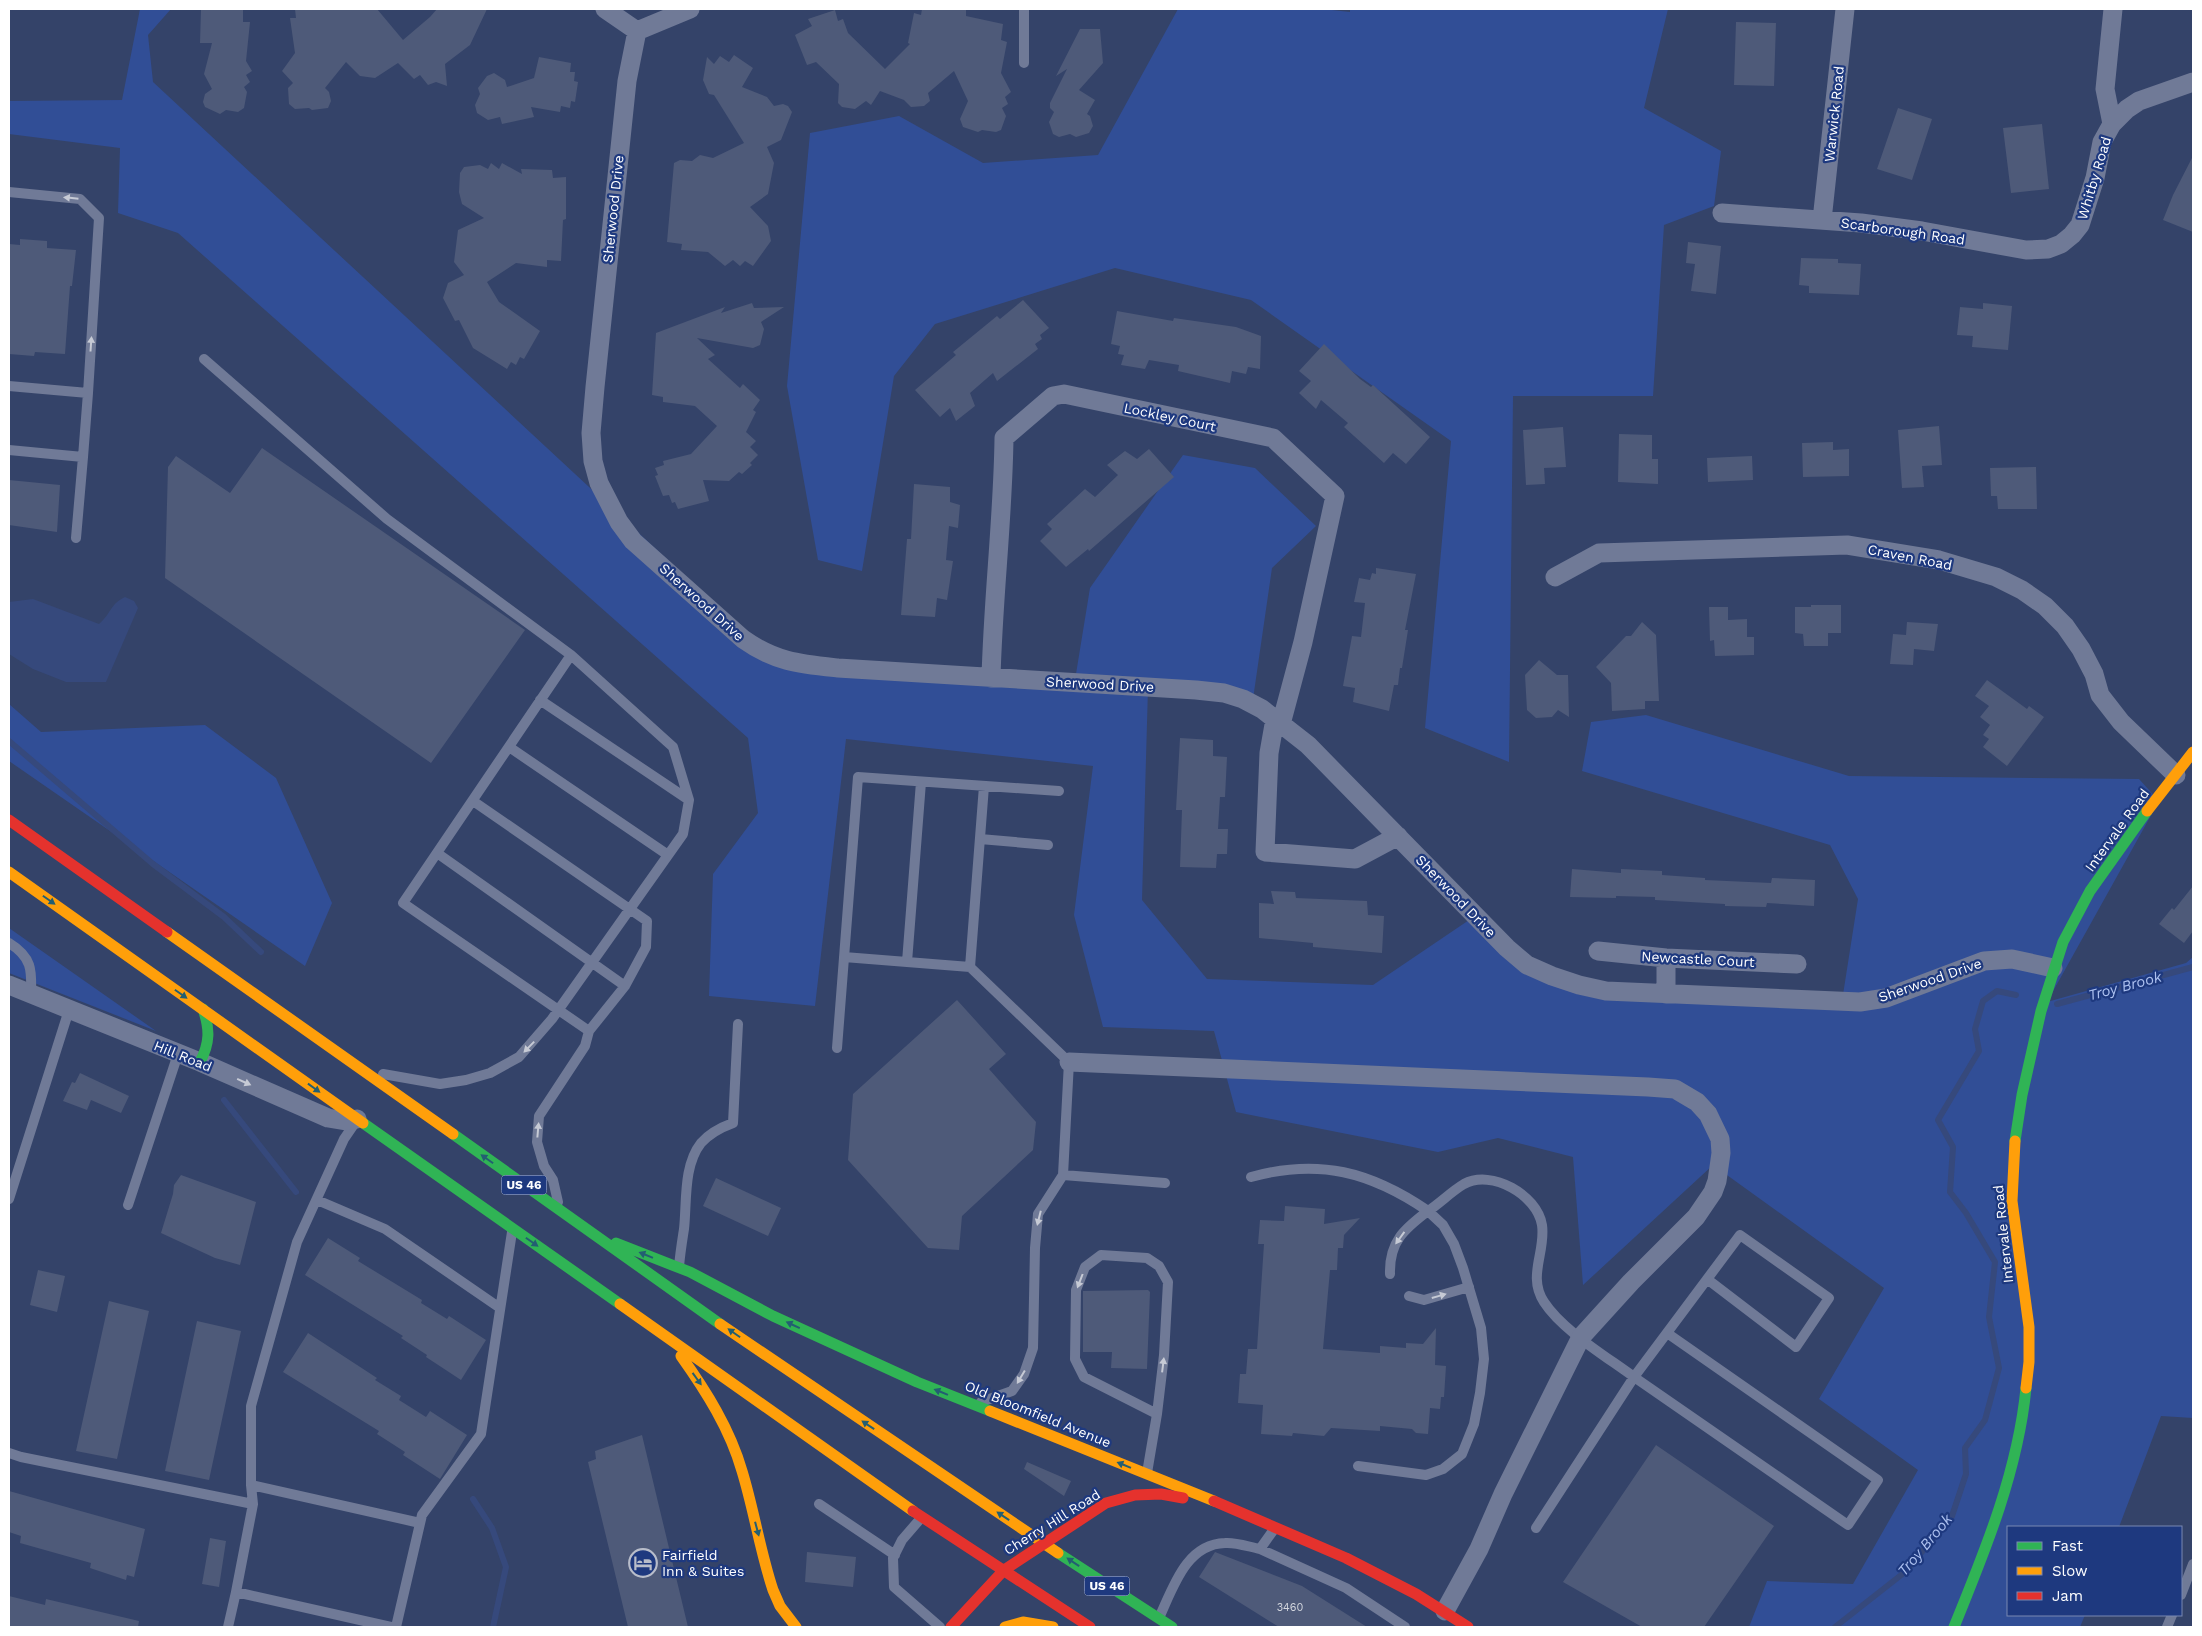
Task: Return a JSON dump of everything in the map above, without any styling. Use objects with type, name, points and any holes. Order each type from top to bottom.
[{"type":"main road","name":"Intervale Road","points":[[1954,1627],[1993,1528],[2006,1488],[2019,1433],[2027,1381],[2030,1335],[2013,1220],[2012,1182],[2014,1146],[2022,1093],[2041,1007],[2053,968],[2082,903],[2193,752]]},
{"type":"main road","name":"US 46","points":[[9,820],[780,1366],[1043,1543],[1172,1627]]},
{"type":"main road","points":[[9,872],[922,1517],[1090,1627]]},
{"type":"main road","points":[[200,1062],[210,1040],[210,1028],[203,1009]]},
{"type":"main road","name":"Old Bloomfield Avenue","points":[[594,1235],[678,1268],[773,1316],[917,1382],[1251,1516],[1346,1558],[1446,1611],[1468,1627]]},
{"type":"main road","points":[[669,1339],[706,1392],[728,1434],[742,1470],[770,1578],[781,1608],[796,1627]]},
{"type":"main road","name":"Cherry Hill Road","points":[[951,1627],[1004,1570],[1106,1503],[1135,1495],[1161,1494],[1251,1516]]},
{"type":"main road","points":[[1005,1627],[1023,1622],[1053,1627]]},
{"type":"street","points":[[605,9],[636,31],[690,9]]},
{"type":"street","name":"Warwick Road","points":[[1822,220],[1845,9]]},
{"type":"street","name":"Whitby Road","points":[[2077,229],[2085,211],[2102,142],[2112,124],[2105,89],[2113,9]]},
{"type":"street","name":"Sherwood Drive","points":[[636,31],[626,91],[591,433],[593,461],[599,483],[608,503],[633,541],[743,639],[768,655],[793,663],[838,668],[1196,690],[1224,693],[1256,706],[1308,745],[1507,948],[1527,965],[1579,985],[1606,992],[1860,1002],[1886,998],[1984,961],[2012,959],[2053,968]]},
{"type":"street","points":[[2112,124],[2127,109],[2139,102],[2193,82]]},
{"type":"street","name":"Scarborough Road","points":[[1722,212],[1922,231],[2026,250],[2054,247],[2067,239],[2077,229]]},
{"type":"street","name":"Lockley Court","points":[[991,678],[993,612],[1003,485],[1004,438],[1053,396],[1064,394],[1273,438],[1335,496],[1302,642],[1278,722]]},
{"type":"street","name":"Craven Road","points":[[1555,577],[1599,553],[1847,545],[1938,560],[1996,577],[2045,606],[2064,626],[2081,649],[2094,674],[2100,696],[2121,722],[2176,775]]},
{"type":"street","points":[[1278,722],[1269,753],[1266,852],[1355,859],[1398,836]]},
{"type":"street","name":"Newcastle Court","points":[[1598,952],[1666,958],[1797,964]]},
{"type":"street","points":[[1666,958],[1666,994]]},
{"type":"street","name":"Hill Road","points":[[9,985],[200,1062],[328,1118],[357,1119]]},
{"type":"street","points":[[1069,1062],[1675,1089],[1688,1095],[1708,1114],[1720,1139],[1721,1153],[1717,1181],[1713,1192],[1696,1217],[1630,1282],[1581,1337],[1502,1494],[1479,1549],[1446,1611]]},
{"type":"lane","points":[[1024,9],[1024,63]]},
{"type":"lane","points":[[9,192],[80,199],[99,218],[88,393],[76,538]]},
{"type":"lane","points":[[204,359],[386,519],[570,655],[673,747],[689,800],[683,834],[560,1009],[519,1057],[482,1075],[466,1080],[440,1084],[363,1070]]},
{"type":"lane","points":[[9,386],[88,393]]},
{"type":"lane","points":[[9,450],[83,457]]},
{"type":"lane","points":[[570,655],[403,903],[560,1009],[589,1031]]},
{"type":"lane","points":[[540,700],[689,800]]},
{"type":"lane","points":[[509,747],[668,855]]},
{"type":"lane","points":[[837,1048],[858,777],[1058,791]]},
{"type":"lane","points":[[907,962],[921,782]]},
{"type":"lane","points":[[970,967],[984,786]]},
{"type":"lane","points":[[473,801],[647,920],[646,948],[625,986],[589,1031],[585,1046],[539,1116],[537,1142],[544,1166],[553,1180],[559,1210]]},
{"type":"lane","points":[[980,839],[1048,845]]},
{"type":"lane","points":[[437,853],[625,986]]},
{"type":"lane","points":[[9,943],[24,955],[32,968],[32,995]]},
{"type":"lane","points":[[844,957],[970,967],[1069,1062],[1063,1176],[1038,1214],[1035,1248],[1033,1348],[1024,1374],[1012,1391],[973,1404]]},
{"type":"lane","points":[[9,1199],[69,1010]]},
{"type":"lane","points":[[678,1268],[684,1227],[686,1190],[694,1156],[702,1143],[722,1127],[733,1122],[738,1024]]},
{"type":"lane","points":[[128,1205],[178,1054]]},
{"type":"lane","points":[[228,1627],[253,1504],[251,1485],[251,1406],[297,1242],[344,1139],[357,1119]]},
{"type":"lane","points":[[1251,1177],[1274,1170],[1300,1167],[1340,1171],[1375,1181],[1428,1211],[1443,1226],[1454,1244],[1481,1328],[1484,1359],[1474,1424],[1462,1454],[1442,1470],[1426,1475],[1358,1466]]},
{"type":"lane","points":[[1063,1176],[1165,1183]]},
{"type":"lane","points":[[1390,1274],[1390,1258],[1398,1239],[1413,1222],[1466,1183],[1487,1179],[1512,1186],[1531,1202],[1542,1223],[1542,1244],[1536,1265],[1536,1286],[1544,1302],[1559,1319],[1634,1377],[1848,1525],[1878,1480],[1667,1333]]},
{"type":"lane","points":[[317,1200],[385,1229],[500,1308]]},
{"type":"lane","points":[[396,1627],[422,1515],[481,1434],[512,1228]]},
{"type":"lane","points":[[1536,1528],[1634,1377],[1740,1235],[1829,1298],[1796,1347],[1708,1279]]},
{"type":"lane","points":[[1147,1474],[1157,1414],[1164,1356],[1168,1282],[1159,1266],[1147,1258],[1101,1256],[1085,1267],[1076,1290],[1075,1359],[1084,1377],[1157,1414]]},
{"type":"lane","points":[[1409,1296],[1424,1300],[1469,1287]]},
{"type":"lane","points":[[9,1453],[253,1504]]},
{"type":"lane","points":[[251,1485],[420,1523]]},
{"type":"lane","points":[[819,1504],[895,1555]]},
{"type":"lane","points":[[922,1517],[902,1540],[893,1558],[894,1587],[940,1627]]},
{"type":"lane","points":[[1260,1549],[1276,1527]]},
{"type":"lane","points":[[1158,1619],[1189,1559],[1203,1547],[1225,1543],[1260,1549],[1346,1588],[1405,1627]]},
{"type":"lane","points":[[2182,1592],[2193,1564]]},
{"type":"lane","points":[[236,1592],[391,1627]]},
{"type":"shaded area","points":[[140,9],[171,9],[148,35],[153,82],[771,656],[1075,680],[1090,588],[1183,455],[1255,468],[1316,526],[1272,568],[1253,699],[1148,688],[1142,900],[1207,979],[1373,985],[1475,916],[1561,981],[1842,1001],[1858,899],[1830,845],[1582,771],[1591,722],[1646,715],[1849,776],[2139,779],[2159,801],[2047,1002],[2186,963],[2193,957],[2193,1418],[2161,1416],[2119,1526],[2007,1526],[2007,1616],[2085,1616],[2080,1627],[1749,1627],[1767,1581],[1853,1584],[1918,1470],[1819,1399],[1884,1288],[1713,1165],[1583,1285],[1573,1157],[1498,1138],[1438,1152],[1236,1112],[1214,1031],[1103,1027],[1074,915],[1093,766],[846,739],[815,1006],[709,996],[713,874],[758,813],[748,738],[178,233],[118,213],[120,148],[9,134],[9,101],[122,100]]},
{"type":"shaded area","points":[[1178,9],[1323,9],[1350,12],[1350,9],[1668,9],[1644,108],[1721,151],[1714,206],[1664,225],[1653,396],[1513,396],[1509,762],[1425,728],[1451,441],[1251,300],[1115,268],[935,324],[894,376],[862,571],[818,560],[787,386],[810,133],[899,116],[983,163],[1098,155]]},
{"type":"shaded area","points":[[125,597],[134,601],[138,608],[106,682],[66,682],[33,669],[9,654],[9,602],[33,599],[99,624],[113,606]]},
{"type":"shaded area","points":[[9,704],[41,732],[205,725],[276,778],[332,903],[305,966],[9,761]]},
{"type":"shaded area","points":[[9,928],[156,1031],[9,973]]},
{"type":"building","points":[[201,9],[243,9],[243,22],[250,22],[246,61],[252,71],[246,75],[250,82],[244,87],[247,92],[244,108],[238,112],[226,110],[220,114],[205,107],[203,102],[205,94],[212,89],[204,74],[212,43],[200,43]]},
{"type":"building","points":[[295,9],[377,9],[403,40],[437,9],[487,9],[470,45],[445,64],[447,86],[436,82],[428,85],[420,75],[414,79],[398,63],[375,78],[360,76],[346,62],[325,88],[329,92],[331,101],[328,108],[312,110],[309,108],[295,109],[289,104],[288,88],[293,83],[282,71],[295,53],[290,18],[296,18]]},
{"type":"building","points":[[922,9],[966,9],[966,16],[1003,24],[1001,40],[1007,42],[1001,73],[1011,92],[1005,97],[1008,104],[1002,108],[1006,116],[1001,130],[996,132],[982,130],[978,132],[963,127],[960,119],[968,101],[954,71],[928,93],[930,101],[924,106],[911,107],[904,100],[880,91],[871,105],[866,101],[855,109],[842,107],[838,103],[839,84],[816,62],[807,65],[795,35],[812,26],[808,19],[835,10],[838,21],[843,19],[848,33],[885,69],[910,44],[908,43],[914,13],[921,15]]},
{"type":"building","points":[[1736,22],[1776,23],[1774,86],[1734,85]]},
{"type":"building","points":[[1080,29],[1100,29],[1103,63],[1079,90],[1095,100],[1087,114],[1090,116],[1093,126],[1089,133],[1076,137],[1070,134],[1059,137],[1053,134],[1049,122],[1054,112],[1050,108],[1050,103],[1067,69],[1056,76]]},
{"type":"building","points":[[734,55],[753,68],[742,87],[767,97],[774,106],[783,104],[788,106],[792,112],[781,140],[767,147],[774,163],[768,194],[750,207],[768,226],[771,241],[753,266],[745,261],[740,266],[733,260],[725,266],[708,252],[681,250],[682,244],[667,242],[674,163],[680,160],[692,161],[700,155],[713,158],[744,143],[714,95],[709,94],[703,80],[707,57],[714,64],[720,56],[729,62]]},
{"type":"building","points":[[539,57],[571,63],[570,72],[575,72],[574,81],[578,82],[575,102],[571,101],[570,108],[561,106],[560,112],[531,107],[534,117],[502,124],[500,117],[488,120],[477,113],[475,105],[480,94],[478,88],[487,76],[494,73],[505,80],[507,87],[534,78]]},
{"type":"building","points":[[1898,108],[1932,119],[1912,180],[1877,169]]},
{"type":"building","points":[[2042,124],[2049,189],[2011,193],[2003,128]]},
{"type":"building","points":[[2193,156],[2193,232],[2163,220],[2173,195]]},
{"type":"building","points":[[491,163],[499,169],[502,163],[522,174],[521,169],[552,170],[553,178],[566,177],[566,219],[563,220],[561,261],[547,260],[547,267],[516,263],[487,282],[499,302],[540,331],[524,359],[520,357],[516,365],[511,362],[507,369],[473,348],[459,320],[455,321],[443,298],[448,283],[464,275],[454,262],[458,230],[484,218],[462,204],[459,192],[460,173],[464,167],[480,165],[488,169]]},
{"type":"building","points":[[20,239],[47,241],[47,248],[76,250],[72,286],[70,286],[65,354],[35,352],[34,356],[9,354],[9,244],[20,245]]},
{"type":"building","points":[[1688,242],[1721,246],[1716,294],[1691,291],[1695,264],[1686,263]]},
{"type":"building","points":[[1801,258],[1838,259],[1838,263],[1861,264],[1859,295],[1809,293],[1809,286],[1799,285]]},
{"type":"building","points":[[1023,300],[1049,328],[1040,335],[1042,339],[1035,344],[1038,349],[997,381],[993,373],[970,393],[975,406],[956,421],[950,408],[940,417],[915,390],[956,355],[953,352],[997,316],[1000,319]]},
{"type":"building","points":[[752,303],[754,308],[784,307],[761,322],[764,329],[760,345],[753,348],[697,338],[715,355],[708,359],[740,388],[743,384],[760,400],[753,410],[756,412],[746,432],[756,441],[750,447],[758,455],[750,463],[752,465],[742,474],[739,472],[729,481],[703,480],[709,501],[678,509],[675,502],[672,503],[669,495],[663,496],[655,476],[658,475],[655,468],[664,465],[663,461],[691,454],[717,426],[695,406],[663,402],[663,397],[652,395],[656,333],[725,307],[721,313]]},
{"type":"building","points":[[1983,303],[2012,306],[2008,350],[1972,347],[1973,336],[1957,335],[1960,307],[1983,309]]},
{"type":"building","points":[[1117,311],[1173,321],[1174,318],[1236,327],[1261,336],[1260,369],[1248,367],[1246,374],[1232,371],[1230,383],[1178,371],[1179,365],[1149,360],[1145,369],[1121,365],[1124,355],[1118,354],[1120,346],[1111,344]]},
{"type":"building","points":[[1324,344],[1360,379],[1371,387],[1373,385],[1430,437],[1406,464],[1393,453],[1384,463],[1344,427],[1348,423],[1321,400],[1316,409],[1299,393],[1311,381],[1299,371]]},
{"type":"building","points":[[1939,426],[1942,465],[1922,466],[1924,487],[1902,488],[1898,430]]},
{"type":"building","points":[[1563,427],[1566,467],[1544,468],[1545,484],[1526,485],[1523,430]]},
{"type":"building","points":[[1619,434],[1652,435],[1652,459],[1658,459],[1658,484],[1618,482]]},
{"type":"building","points":[[1833,442],[1833,450],[1849,449],[1849,476],[1803,477],[1802,443]]},
{"type":"building","points":[[262,448],[525,630],[431,763],[165,578],[168,467],[176,456],[230,493]]},
{"type":"building","points":[[1149,449],[1174,477],[1089,551],[1088,549],[1066,567],[1040,541],[1052,529],[1047,524],[1085,489],[1095,497],[1118,475],[1107,465],[1125,451],[1137,459]]},
{"type":"building","points":[[1752,456],[1753,480],[1708,482],[1707,458]]},
{"type":"building","points":[[2036,467],[2037,509],[1998,509],[1997,496],[1991,496],[1990,468]]},
{"type":"building","points":[[9,480],[60,485],[57,532],[9,525]]},
{"type":"building","points":[[914,484],[950,487],[950,502],[960,505],[958,528],[949,526],[946,560],[953,561],[947,600],[937,598],[935,617],[901,615],[907,539],[911,539]]},
{"type":"building","points":[[1376,568],[1416,574],[1405,630],[1408,630],[1402,668],[1400,668],[1398,685],[1394,685],[1389,711],[1353,702],[1355,688],[1343,686],[1352,636],[1361,637],[1365,603],[1354,602],[1359,578],[1370,580],[1372,573],[1376,574]]},
{"type":"building","points":[[1811,605],[1841,605],[1841,633],[1828,633],[1828,646],[1804,646],[1803,634],[1795,633],[1795,607],[1811,607]]},
{"type":"building","points":[[1709,607],[1728,607],[1728,620],[1747,619],[1747,637],[1754,637],[1754,655],[1715,656],[1714,640],[1710,641]]},
{"type":"building","points":[[1642,622],[1656,635],[1659,701],[1645,701],[1645,709],[1612,711],[1611,683],[1596,667],[1626,636],[1631,636]]},
{"type":"building","points":[[1907,622],[1938,624],[1934,651],[1914,649],[1913,665],[1890,664],[1893,634],[1906,635]]},
{"type":"building","points":[[1539,660],[1557,675],[1568,675],[1569,717],[1558,710],[1552,717],[1536,718],[1527,710],[1525,675]]},
{"type":"building","points":[[1987,680],[2027,709],[2029,706],[2044,717],[2007,766],[1983,747],[1989,739],[1983,735],[1990,725],[1980,717],[1989,706],[1975,696]]},
{"type":"building","points":[[1180,738],[1213,740],[1213,756],[1227,757],[1225,797],[1220,797],[1218,829],[1228,829],[1227,854],[1217,854],[1216,868],[1180,867],[1182,810],[1176,810]]},
{"type":"building","points":[[1572,869],[1621,873],[1621,869],[1662,871],[1662,875],[1705,878],[1705,880],[1771,883],[1772,878],[1815,880],[1814,906],[1767,903],[1766,907],[1725,906],[1725,904],[1655,900],[1655,897],[1570,897]]},
{"type":"building","points":[[2193,886],[2193,931],[2184,943],[2159,924],[2172,908],[2174,910]]},
{"type":"building","points":[[1271,891],[1295,892],[1296,898],[1367,901],[1368,915],[1384,916],[1382,953],[1313,947],[1313,943],[1259,938],[1259,903],[1274,904]]},
{"type":"building","points":[[957,1000],[1006,1054],[989,1069],[1036,1122],[1033,1150],[962,1216],[959,1250],[928,1248],[848,1160],[853,1094]]},
{"type":"building","points":[[80,1073],[129,1096],[121,1113],[91,1100],[87,1110],[63,1101],[72,1082],[75,1083]]},
{"type":"building","points":[[181,1175],[256,1202],[240,1265],[215,1258],[161,1233],[174,1185]]},
{"type":"building","points":[[716,1178],[781,1208],[768,1236],[703,1206]]},
{"type":"building","points":[[1285,1206],[1325,1209],[1324,1224],[1360,1218],[1344,1235],[1343,1248],[1338,1248],[1337,1270],[1330,1270],[1323,1349],[1380,1353],[1380,1346],[1406,1348],[1406,1343],[1423,1344],[1436,1328],[1435,1365],[1446,1366],[1444,1397],[1441,1397],[1440,1409],[1430,1408],[1428,1434],[1416,1433],[1412,1429],[1380,1426],[1380,1431],[1331,1428],[1324,1436],[1293,1433],[1292,1436],[1261,1434],[1263,1405],[1238,1403],[1240,1374],[1246,1374],[1248,1349],[1257,1349],[1264,1244],[1258,1244],[1260,1220],[1284,1221]]},
{"type":"building","points":[[328,1238],[360,1258],[358,1261],[422,1300],[421,1303],[447,1319],[449,1316],[486,1340],[461,1380],[426,1357],[427,1355],[401,1338],[403,1336],[305,1275]]},
{"type":"building","points":[[38,1270],[65,1276],[57,1312],[30,1305]]},
{"type":"building","points":[[1148,1290],[1150,1292],[1147,1369],[1111,1368],[1112,1352],[1083,1352],[1083,1291]]},
{"type":"building","points":[[109,1301],[149,1311],[117,1459],[76,1451]]},
{"type":"building","points":[[197,1321],[241,1331],[209,1480],[165,1471]]},
{"type":"building","points":[[308,1333],[377,1378],[375,1380],[401,1396],[399,1400],[426,1417],[430,1411],[467,1435],[440,1479],[403,1455],[405,1452],[377,1434],[379,1431],[283,1372]]},
{"type":"building","name":"Fairfield Inn & Suites","points":[[642,1435],[688,1627],[628,1627],[588,1462],[596,1459],[595,1451]]},
{"type":"building","points":[[1656,1445],[1774,1526],[1704,1627],[1642,1627],[1563,1582]]},
{"type":"building","points":[[1027,1462],[1071,1481],[1064,1496],[1024,1469]]},
{"type":"building","points":[[9,1491],[145,1529],[134,1577],[127,1575],[126,1580],[90,1568],[91,1563],[20,1543],[21,1536],[9,1532]]},
{"type":"building","points":[[210,1538],[226,1541],[219,1587],[202,1584]]},
{"type":"building","points":[[807,1552],[856,1557],[853,1587],[805,1582]]},
{"type":"building","points":[[1215,1552],[1302,1586],[1367,1627],[1279,1627],[1199,1577]]},
{"type":"building","points":[[9,1596],[45,1605],[46,1599],[139,1621],[138,1627],[9,1627]]},
{"type":"waterway","points":[[9,741],[153,864],[224,917],[261,952]]},
{"type":"waterway","name":"Troy Brook","points":[[2057,1004],[2193,967]]},
{"type":"waterway","name":"Troy Brook","points":[[1835,1627],[1905,1572],[1952,1516],[1966,1474],[1965,1448],[1985,1420],[1999,1368],[1989,1317],[1995,1262],[1966,1213],[1950,1192],[1953,1147],[1938,1120],[1979,1051],[1975,1029],[1983,1001],[1997,991],[2016,995]]},
{"type":"waterway","points":[[224,1100],[296,1192]]},
{"type":"waterway","points":[[473,1499],[492,1528],[506,1567],[493,1627]]},
{"type":"traffic: fast","points":[[2015,1141],[2022,1095],[2041,1011],[2063,942],[2090,891],[2147,811]]},
{"type":"traffic: fast","points":[[200,1062],[206,1049],[208,1036],[203,1009]]},
{"type":"traffic: fast","points":[[363,1123],[620,1304]]},
{"type":"traffic: fast","points":[[453,1134],[720,1324]]},
{"type":"traffic: fast","points":[[616,1243],[690,1272],[773,1316],[917,1382],[990,1411]]},
{"type":"traffic: fast","points":[[1954,1627],[1999,1510],[2016,1450],[2026,1388]]},
{"type":"traffic: fast","points":[[1058,1553],[1172,1627]]},
{"type":"traffic: slow","points":[[2147,811],[2193,752]]},
{"type":"traffic: slow","points":[[9,872],[363,1123]]},
{"type":"traffic: slow","points":[[167,932],[453,1134]]},
{"type":"traffic: slow","points":[[2015,1141],[2012,1201],[2029,1327],[2029,1362],[2026,1388]]},
{"type":"traffic: slow","points":[[620,1304],[913,1511]]},
{"type":"traffic: slow","points":[[720,1324],[1058,1553]]},
{"type":"traffic: slow","points":[[681,1356],[708,1397],[731,1440],[746,1486],[773,1590],[780,1606],[796,1627]]},
{"type":"traffic: slow","points":[[990,1411],[1214,1501]]},
{"type":"traffic: slow","points":[[1005,1627],[1023,1622],[1053,1627]]},
{"type":"traffic: jam","points":[[9,820],[167,932]]},
{"type":"traffic: jam","points":[[951,1627],[1004,1570],[1106,1503],[1135,1495],[1161,1494],[1183,1498]]},
{"type":"traffic: jam","points":[[1214,1501],[1346,1558],[1416,1594],[1468,1627]]},
{"type":"traffic: jam","points":[[913,1511],[1090,1627]]},
{"type":"place","name":"Fairfield Inn & Suites","points":[[643,1563]]}]
